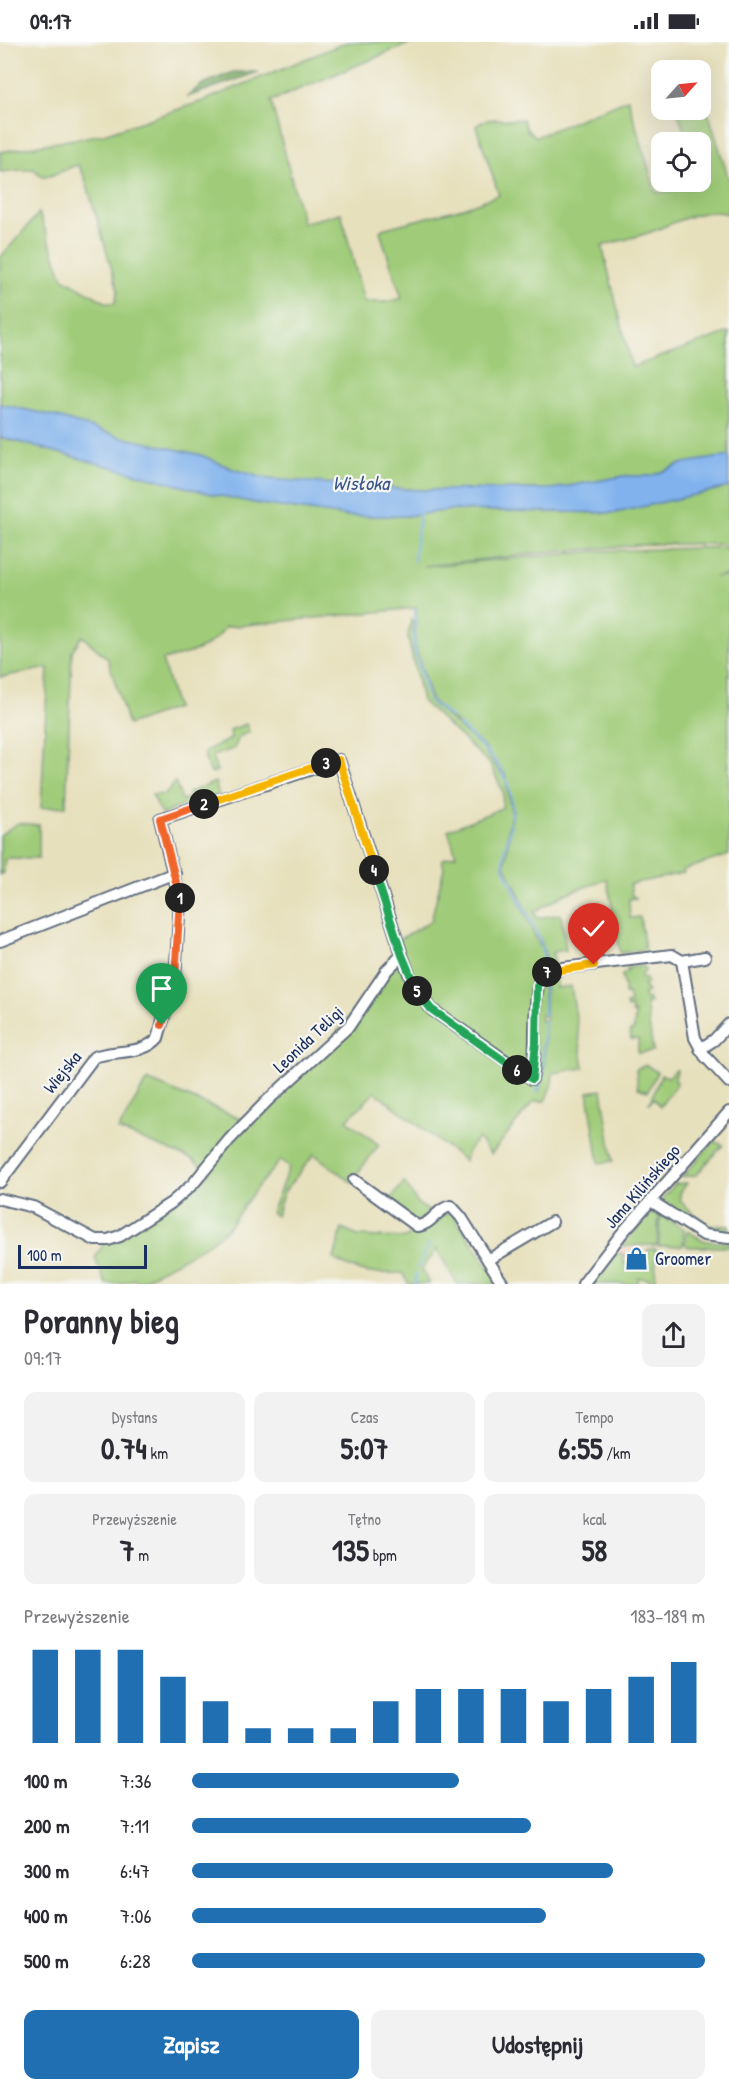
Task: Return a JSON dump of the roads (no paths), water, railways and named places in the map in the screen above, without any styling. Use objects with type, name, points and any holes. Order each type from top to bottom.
[{"type":"street","points":[[0,942],[175,873],[160,819],[339,760],[411,979],[431,1009],[532,1079],[536,1043],[537,986],[542,975],[551,970],[665,954],[682,961],[705,957]]},
{"type":"street","name":"Wiejska","points":[[0,1182],[94,1057],[114,1051],[143,1049],[151,1046],[158,1038],[169,1001],[178,948],[180,901],[175,873]]},
{"type":"street","name":"Leonida Teligi","points":[[0,1199],[33,1208],[95,1240],[108,1240],[120,1236],[162,1209],[193,1184],[229,1140],[268,1100],[350,1026],[387,970],[402,955]]},
{"type":"street","points":[[682,961],[692,1028],[700,1049],[729,1082]]},
{"type":"street","points":[[700,1049],[714,1040],[729,1024]]},
{"type":"street","name":"Jana Kilińskiego","points":[[583,1284],[651,1201],[729,1112]]},
{"type":"street","points":[[354,1180],[417,1226],[428,1223],[442,1208],[451,1206],[503,1284]]},
{"type":"street","points":[[651,1201],[704,1235],[729,1238]]},
{"type":"street","points":[[488,1260],[552,1222]]},
{"type":"water","points":[[0,404],[54,416],[121,437],[201,455],[235,470],[268,479],[418,490],[552,489],[624,476],[651,476],[684,463],[729,456],[729,487],[615,513],[451,510],[406,516],[347,516],[260,504],[212,494],[0,437]]},
{"type":"waterway","points":[[414,561],[420,510]]},
{"type":"waterway","points":[[415,610],[414,647],[427,695],[430,701],[452,718]]},
{"type":"waterway","points":[[458,724],[492,757],[507,781],[512,811],[504,854],[505,869],[536,930],[544,956],[545,970]]},
{"type":"waterway","points":[[544,1015],[545,979]]},
{"type":"waterway","points":[[537,1093],[543,1073],[544,1021]]},
{"type":"waterway","points":[[418,1267],[429,1244]]},
{"type":"waterway","points":[[415,1283],[417,1273]]},
{"type":"place","name":"Groomer","points":[[637,1258]]},
{"type":"water label","name":"Wisłoka","points":[[361,482]]}]
